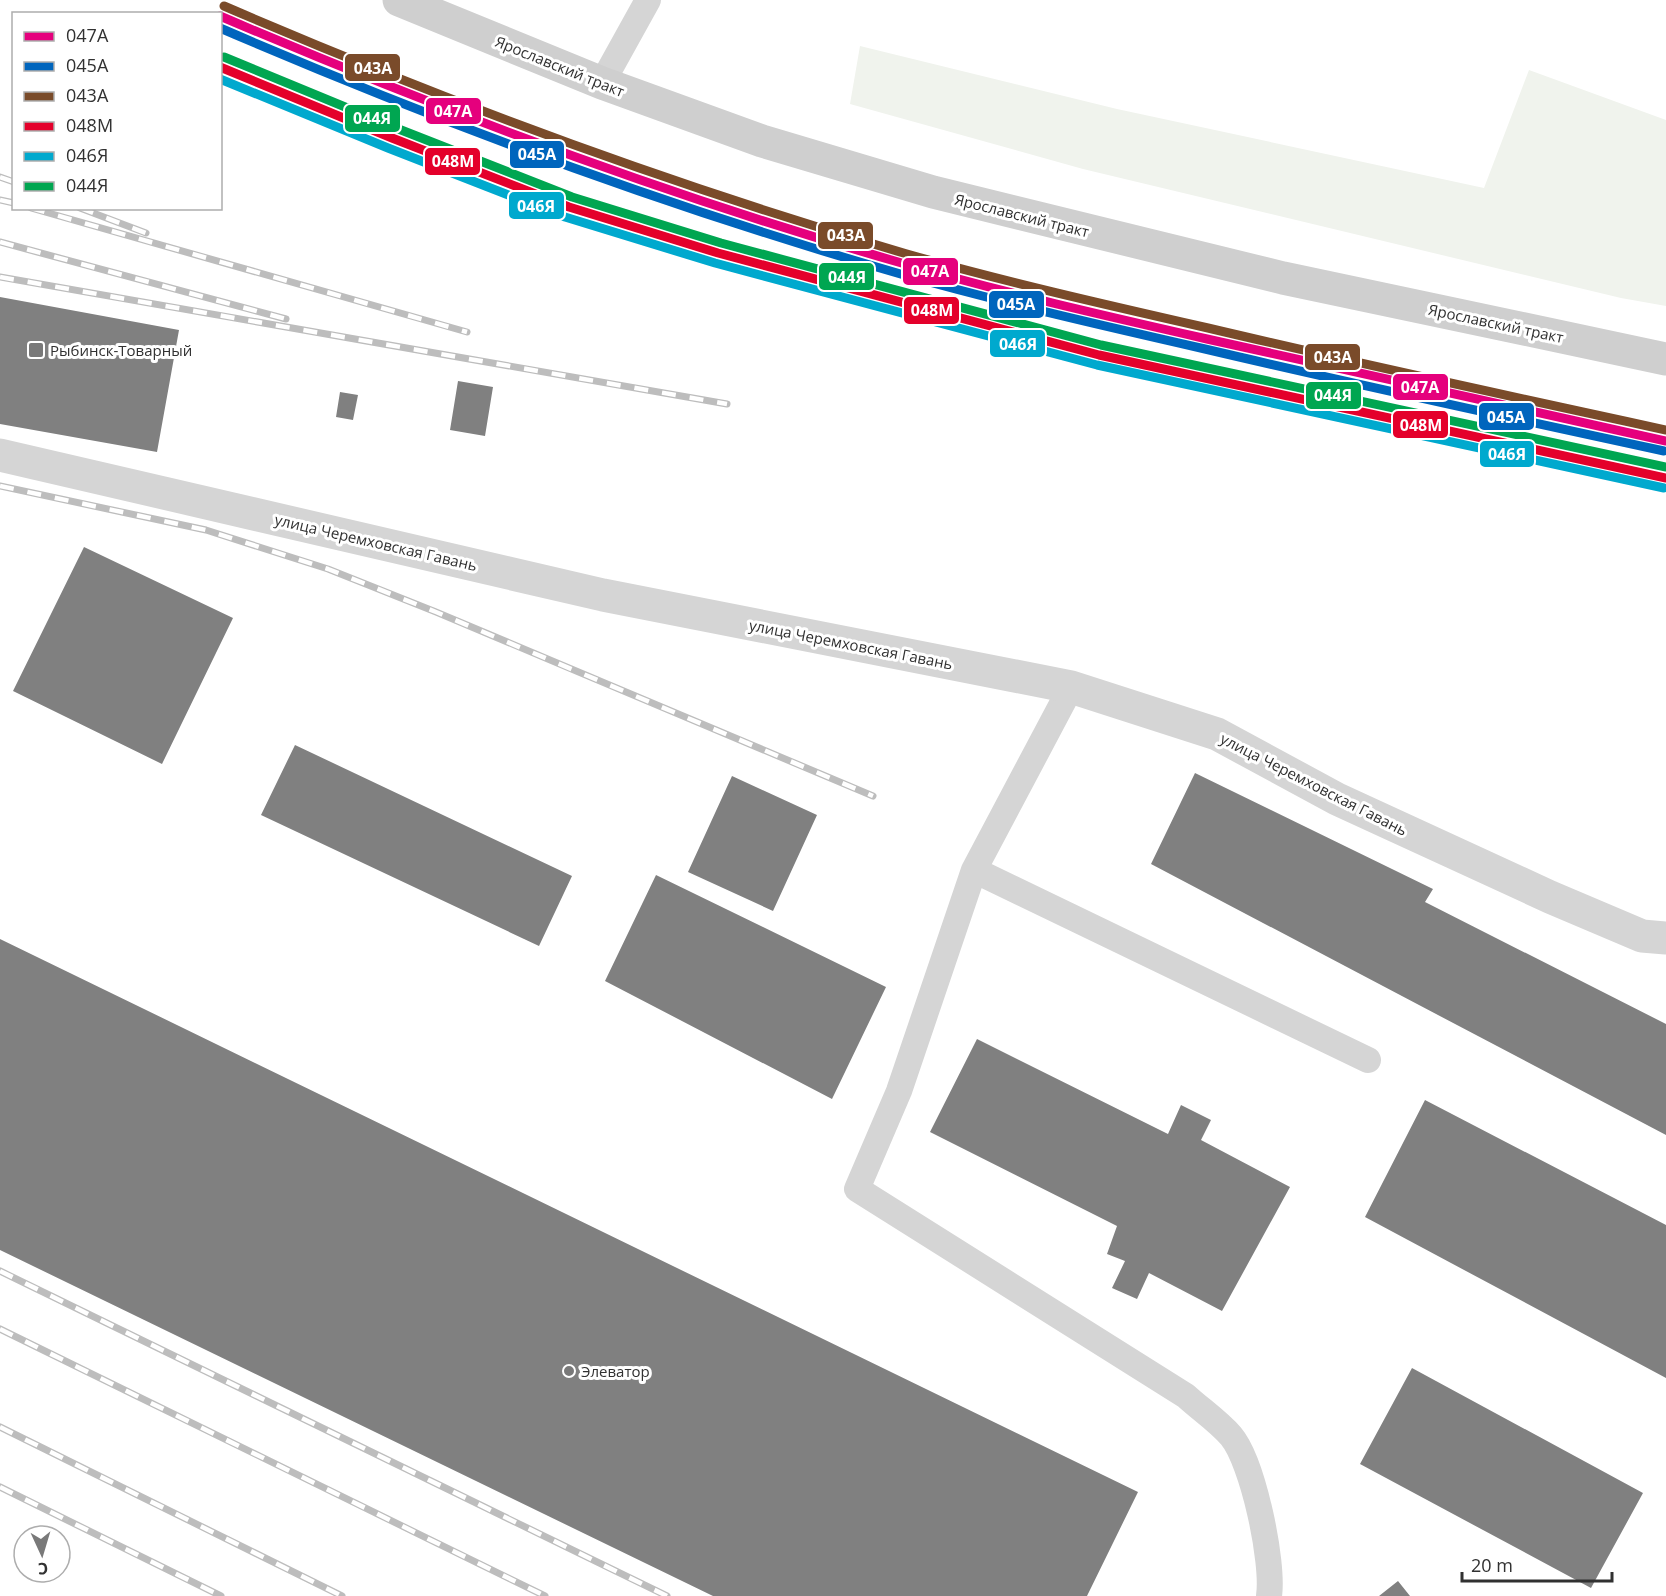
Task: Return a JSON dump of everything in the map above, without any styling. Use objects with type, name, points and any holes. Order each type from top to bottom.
[{"type":"street","name":"Ярославский тракт","points":[[399,0],[602,83],[762,141],[933,192],[1283,279],[1666,359]]},
{"type":"street","name":"улица Черемховская Гавань","points":[[0,455],[603,595],[1071,687],[1217,735],[1336,799],[1540,892],[1642,936],[1666,938]]},
{"type":"lane","points":[[602,83],[648,0]]},
{"type":"lane","points":[[1071,687],[974,870],[899,1091],[857,1189],[1186,1396],[1232,1437],[1247,1468],[1259,1508],[1268,1551],[1269,1596]]},
{"type":"lane","points":[[974,870],[1368,1060]]},
{"type":"shaded area","points":[[860,46],[1117,109],[1484,188],[1529,70],[1666,120],[1666,306],[1621,298],[1083,169],[850,104]]},
{"type":"building","points":[[0,297],[179,330],[157,452],[0,424]]},
{"type":"building","points":[[458,381],[493,387],[485,436],[450,430]]},
{"type":"building","points":[[340,392],[358,395],[353,420],[336,417]]},
{"type":"building","points":[[84,547],[233,618],[162,764],[13,691]]},
{"type":"building","points":[[295,745],[572,876],[539,946],[261,815]]},
{"type":"building","points":[[1195,773],[1433,889],[1425,902],[1666,1024],[1666,1135],[1151,864]]},
{"type":"building","points":[[732,776],[817,815],[773,911],[688,872]]},
{"type":"building","points":[[656,875],[886,987],[832,1099],[605,981]]},
{"type":"building","name":"Элеватор","points":[[0,939],[1138,1492],[1087,1596],[713,1596],[0,1250]]},
{"type":"building","points":[[977,1039],[1168,1134],[1181,1105],[1211,1120],[1201,1140],[1290,1187],[1222,1311],[1149,1273],[1137,1299],[1112,1288],[1125,1261],[1107,1254],[1117,1226],[930,1132]]},
{"type":"building","points":[[1425,1100],[1666,1225],[1666,1378],[1365,1217]]},
{"type":"building","points":[[1412,1368],[1643,1493],[1591,1588],[1360,1464]]},
{"type":"building","points":[[1398,1581],[1410,1596],[1379,1596]]},
{"type":"railway","points":[[0,177],[12,181]]},
{"type":"railway","points":[[0,200],[12,203]]},
{"type":"railway","points":[[38,210],[467,332]]},
{"type":"railway","points":[[85,210],[146,233]]},
{"type":"railway","points":[[0,242],[286,319]]},
{"type":"railway","points":[[0,277],[727,404]]},
{"type":"railway","points":[[0,486],[206,530],[328,569],[436,612],[873,796]]},
{"type":"railway","points":[[0,1271],[667,1596]]},
{"type":"railway","points":[[0,1329],[545,1596]]},
{"type":"railway","points":[[0,1427],[342,1596]]},
{"type":"railway","points":[[0,1487],[221,1596]]},
{"type":"transit line","name":"043А","points":[[224,6],[392,76],[647,171],[907,254],[1132,311],[1666,430]]},
{"type":"transit line","name":"047А","points":[[222,17],[389,86],[559,151],[731,210],[905,264],[1131,322],[1666,441]]},
{"type":"transit line","name":"045А","points":[[222,29],[388,98],[558,162],[730,222],[904,275],[1129,332],[1664,451]]},
{"type":"transit line","name":"044Я","points":[[224,57],[572,197],[721,243],[1101,345],[1666,467]]},
{"type":"transit line","name":"048М","points":[[222,68],[392,138],[569,207],[718,253],[1099,355],[1666,478]]},
{"type":"transit line","name":"046Я","points":[[222,80],[565,217],[715,263],[1097,365],[1664,488]]},
{"type":"place","name":"Рыбинск-Товарный","points":[[36,350]]},
{"type":"place","name":"Элеватор","points":[[569,1371]]}]
